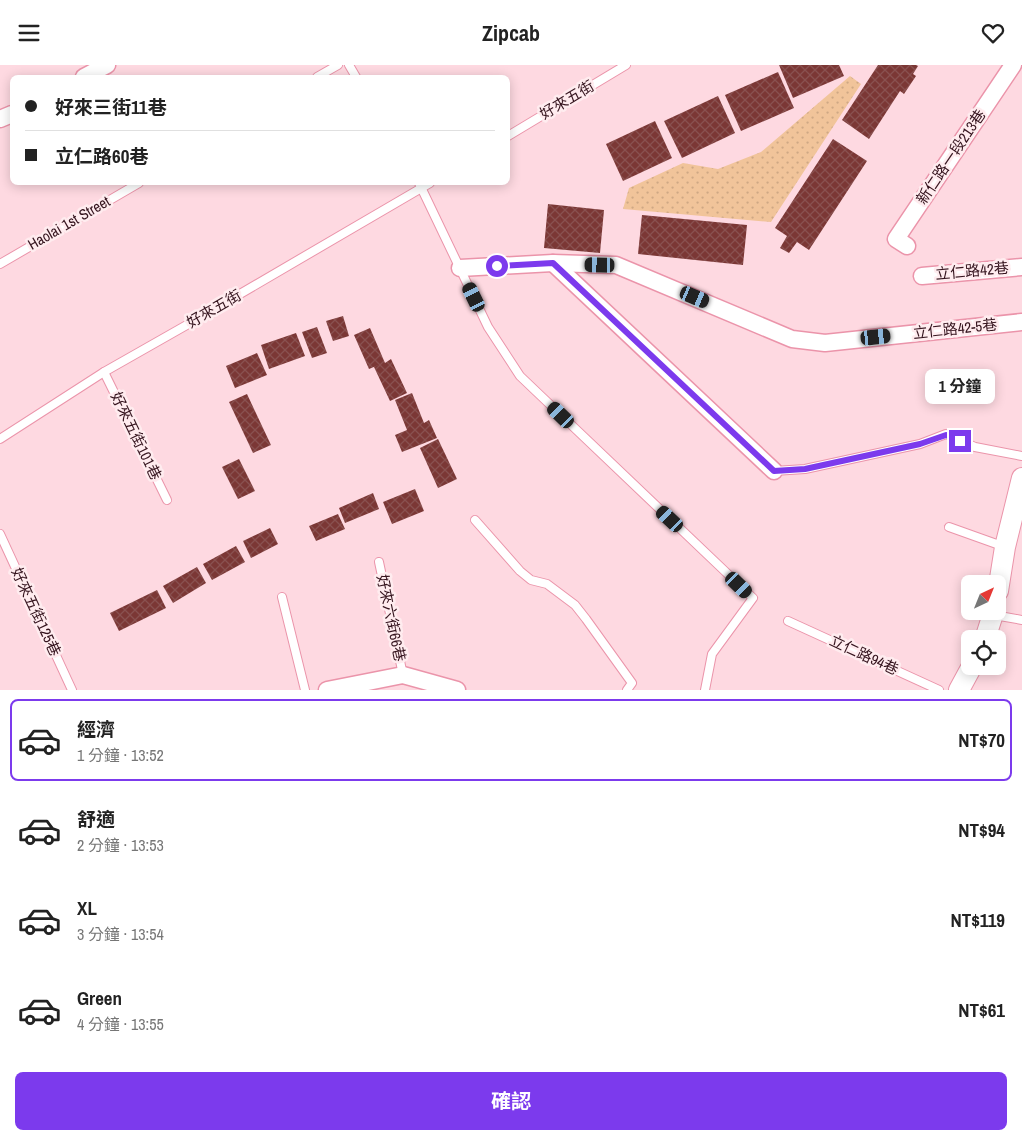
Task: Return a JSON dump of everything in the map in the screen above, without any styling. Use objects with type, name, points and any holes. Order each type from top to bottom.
[{"type":"street","points":[[88,75],[107,65]]},
{"type":"street","name":"新仁路一段213巷","points":[[907,246],[896,239],[1013,65]]},
{"type":"street","points":[[553,263],[774,471]]},
{"type":"street","name":"立仁路42-5巷","points":[[460,268],[553,263],[616,265],[792,339],[825,343],[1022,321]]},
{"type":"street","name":"立仁路42巷","points":[[922,276],[1022,267]]},
{"type":"street","points":[[1000,575],[1004,547],[1022,478]]},
{"type":"street","points":[[327,690],[404,675],[457,690]]},
{"type":"street","points":[[959,690],[967,675]]},
{"type":"lane","points":[[320,75],[338,65]]},
{"type":"lane","name":"好來五街","points":[[510,135],[626,65]]},
{"type":"lane","name":"Haolai 1st Street","points":[[0,264],[136,185]]},
{"type":"lane","points":[[420,185],[488,327],[520,376],[753,598],[712,654],[705,690]]},
{"type":"lane","name":"好來五街","points":[[0,439],[104,372],[201,317],[420,185]]},
{"type":"lane","name":"好來五街101巷","points":[[104,372],[167,500]]},
{"type":"lane","points":[[774,471],[805,469],[920,444],[946,435],[974,447],[1022,456]]},
{"type":"lane","points":[[476,520],[531,580],[547,584],[575,605],[632,683],[627,690]]},
{"type":"lane","points":[[949,527],[1004,547]]},
{"type":"lane","name":"好來五街125巷","points":[[0,534],[72,690]]},
{"type":"lane","name":"好來六街66巷","points":[[379,562],[404,675]]},
{"type":"lane","points":[[282,597],[305,690]]},
{"type":"lane","points":[[1006,616],[1022,620]]},
{"type":"lane","name":"立仁路94巷","points":[[788,621],[939,690]]},
{"type":"shaded area","points":[[850,76],[861,84],[771,222],[623,209],[629,188],[683,163],[718,169],[761,152]]},
{"type":"building","points":[[779,65],[839,65],[844,76],[793,98]]},
{"type":"building","points":[[878,65],[918,66],[913,74],[916,76],[904,94],[900,91],[869,139],[842,120]]},
{"type":"building","points":[[778,72],[794,108],[741,131],[725,95]]},
{"type":"building","points":[[718,96],[735,133],[682,158],[664,121]]},
{"type":"building","points":[[655,121],[672,158],[623,181],[606,144]]},
{"type":"building","points":[[833,139],[867,161],[809,250],[797,242],[789,253],[780,248],[787,236],[775,228]]},
{"type":"building","points":[[548,204],[604,210],[600,253],[544,248]]},
{"type":"building","points":[[642,215],[747,225],[743,265],[638,254]]},
{"type":"building","points":[[343,316],[349,336],[333,341],[326,321]]},
{"type":"building","points":[[317,327],[327,353],[312,358],[302,332]]},
{"type":"building","points":[[370,328],[385,363],[391,359],[407,393],[390,401],[374,367],[381,364],[369,369],[354,335]]},
{"type":"building","points":[[296,333],[305,356],[269,369],[261,345]]},
{"type":"building","points":[[257,353],[267,375],[235,388],[226,366]]},
{"type":"building","points":[[412,393],[424,423],[429,420],[437,438],[402,452],[395,435],[407,430],[395,400]]},
{"type":"building","points":[[247,394],[271,445],[253,453],[229,402]]},
{"type":"building","points":[[438,439],[457,479],[438,488],[420,448]]},
{"type":"building","points":[[239,459],[255,491],[238,499],[222,467]]},
{"type":"building","points":[[415,489],[424,511],[392,524],[383,502]]},
{"type":"building","points":[[373,493],[379,509],[345,523],[339,508]]},
{"type":"building","points":[[338,514],[345,529],[316,541],[309,526]]},
{"type":"building","points":[[270,528],[278,544],[251,558],[243,541]]},
{"type":"building","points":[[236,546],[245,562],[212,580],[203,564]]},
{"type":"building","points":[[197,567],[206,583],[173,603],[163,586]]},
{"type":"building","points":[[157,590],[166,608],[119,631],[110,613]]},
{"type":"route","points":[[497,266],[553,263],[774,471],[805,469],[920,444],[946,435],[960,441]]}]
